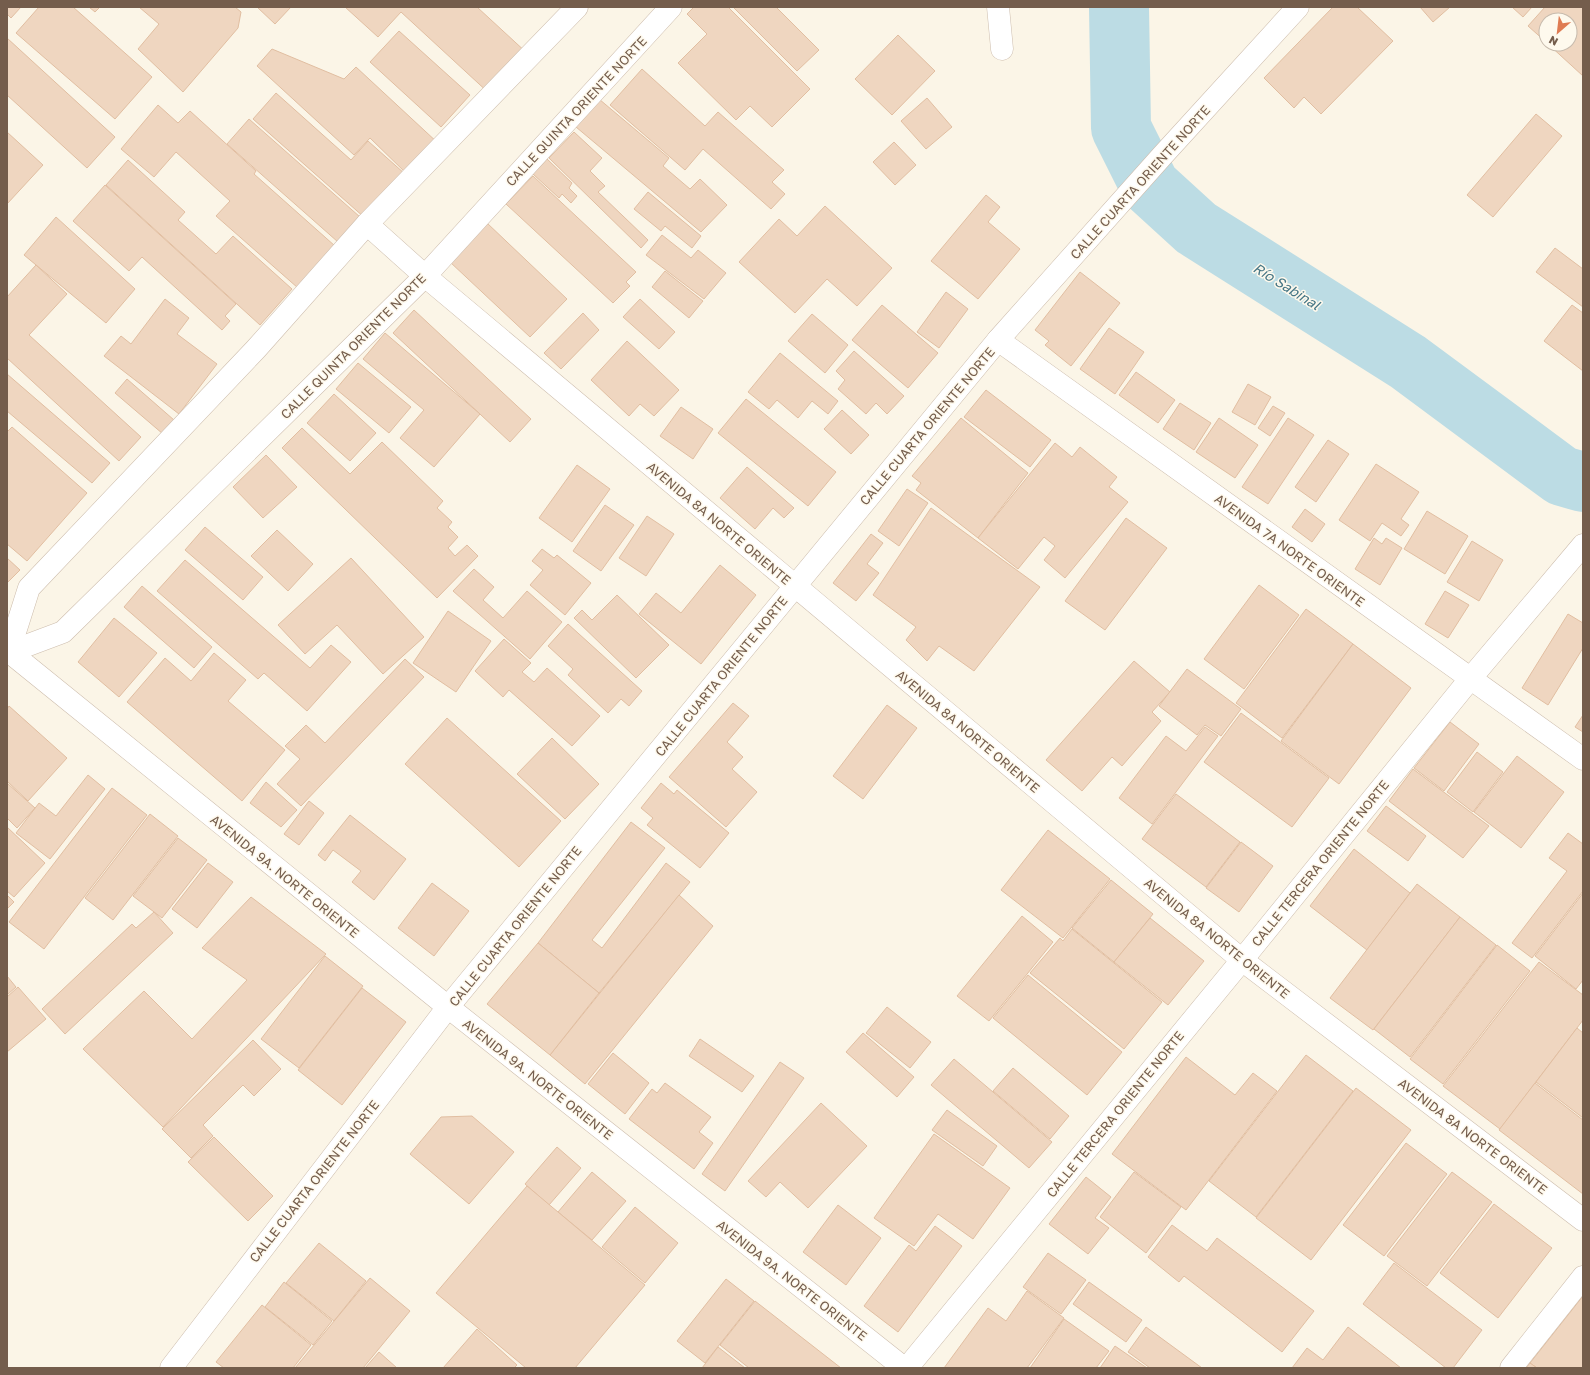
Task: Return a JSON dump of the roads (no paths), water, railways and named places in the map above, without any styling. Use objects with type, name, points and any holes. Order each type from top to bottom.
[{"type":"street","points":[[8,651],[29,588],[256,349],[367,224],[577,7]]},
{"type":"street","name":"CALLE QUINTA ORIENTE NORTE","points":[[8,651],[63,632],[425,276],[672,7]]},
{"type":"street","points":[[998,7],[1002,49]]},
{"type":"street","name":"CALLE CUARTA ORIENTE NORTE","points":[[177,1366],[448,1007],[794,586],[998,340],[1096,229],[1298,7]]},
{"type":"street","name":"AVENIDA 8A NORTE ORIENTE","points":[[367,224],[425,276],[1242,960],[1583,1220]]},
{"type":"street","name":"AVENIDA 7A NORTE ORIENTE","points":[[998,340],[1583,759]]},
{"type":"street","name":"CALLE TERCERA ORIENTE NORTE","points":[[905,1368],[1242,960],[1470,679],[1574,568],[1582,546]]},
{"type":"street","name":"AVENIDA 9A. NORTE ORIENTE","points":[[8,651],[448,1007],[905,1368]]},
{"type":"street","points":[[1510,1368],[1583,1277]]},
{"type":"waterway","name":"Río Sabinal","points":[[1119,7],[1121,128],[1150,186],[1196,228],[1408,362],[1562,476],[1583,482]]}]
